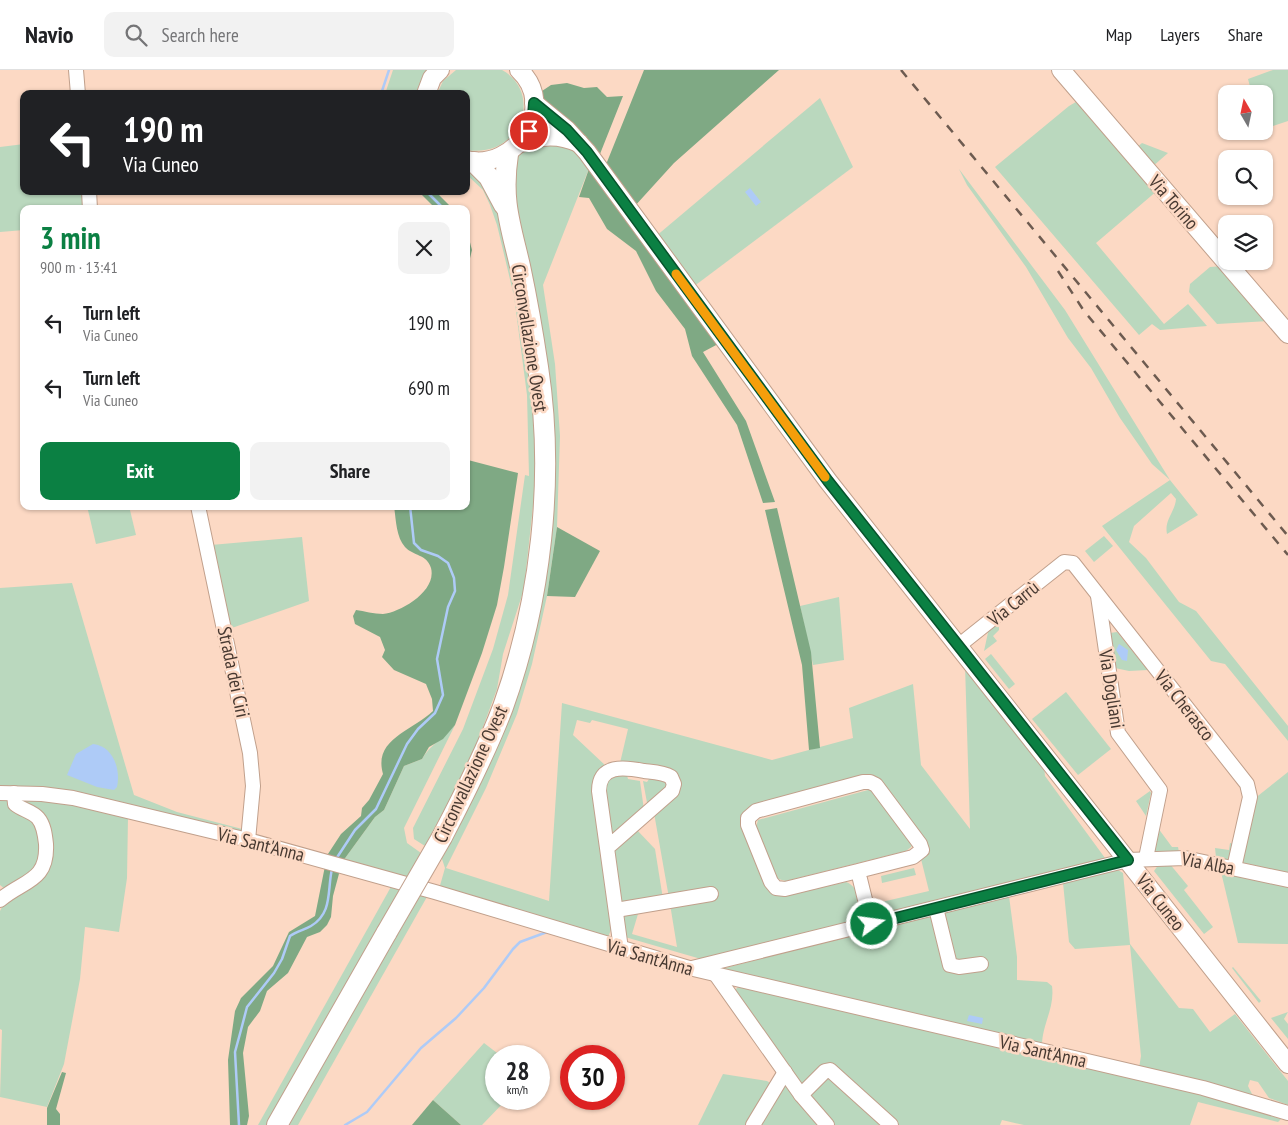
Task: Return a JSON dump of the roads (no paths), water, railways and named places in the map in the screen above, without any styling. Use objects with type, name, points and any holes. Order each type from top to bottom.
[{"type":"highway","points":[[506,209],[505,177],[515,148]]},
{"type":"highway","points":[[470,161],[488,177],[506,209]]},
{"type":"highway","name":"Circonvallazione Ovest","points":[[277,1125],[442,837],[468,787],[503,706],[528,614],[540,538],[544,456],[542,397],[534,335],[506,209]]},
{"type":"main road","points":[[428,90],[432,78],[440,70]]},
{"type":"main road","points":[[515,148],[529,131],[534,103],[530,87],[519,70]]},
{"type":"main road","name":"Via Torino","points":[[1061,70],[1288,334]]},
{"type":"main road","name":"Via Cuneo","points":[[534,103],[562,125],[579,143],[828,481],[1288,1064]]},
{"type":"main road","points":[[470,161],[492,161],[515,148],[550,135],[564,137],[579,143]]},
{"type":"street","points":[[76,70],[78,90]]},
{"type":"street","name":"Strada dei Ciri","points":[[199,510],[250,753],[253,786],[248,840]]},
{"type":"street","name":"Via Carrù","points":[[958,647],[1064,562],[1069,561]]},
{"type":"street","name":"Via Cherasco","points":[[1069,561],[1073,563],[1247,784],[1250,797],[1234,868]]},
{"type":"street","name":"Via Dogliani","points":[[1098,595],[1118,733],[1160,790],[1146,858]]},
{"type":"street","points":[[607,848],[672,791],[674,784],[671,777],[622,767],[606,773],[600,782],[598,791],[621,949]]},
{"type":"street","points":[[863,782],[873,783],[920,844],[922,850],[916,856],[858,870],[785,889],[776,888],[771,882],[748,825],[748,818],[756,811],[863,782]]},
{"type":"street","name":"Via Sant'Anna","points":[[7,793],[74,798],[248,840],[334,863],[689,968],[1203,1088],[1288,1113]]},
{"type":"street","name":"Via Sant'Anna","points":[[0,900],[38,874],[46,861],[46,841],[41,822],[34,815],[18,807],[7,793]]},
{"type":"street","name":"Via Alba","points":[[689,968],[1128,860],[1178,857],[1288,880]]},
{"type":"street","points":[[858,870],[872,924]]},
{"type":"street","points":[[616,910],[711,894]]},
{"type":"street","points":[[936,908],[950,965],[959,967],[981,964]]},
{"type":"street","points":[[716,975],[801,1095],[827,1125]]},
{"type":"street","points":[[801,1095],[825,1070],[830,1070],[891,1125]]},
{"type":"street","points":[[753,1125],[785,1072]]},
{"type":"water","points":[[750,188],[761,202],[756,206],[745,192]]},
{"type":"water","points":[[1119,644],[1128,650],[1127,661],[1122,660],[1116,650]]},
{"type":"water","points":[[93,744],[106,749],[114,760],[118,780],[117,787],[114,790],[97,787],[67,775],[76,754]]},
{"type":"water","points":[[969,1015],[983,1018],[982,1024],[967,1021]]},
{"type":"waterway","points":[[382,90],[389,70]]},
{"type":"waterway","points":[[430,195],[440,205]]},
{"type":"waterway","points":[[336,859],[355,830],[376,809],[407,744],[418,729],[435,713],[443,695],[437,659],[448,607],[455,591],[454,578],[448,563],[438,556],[421,550],[414,543],[410,510]]},
{"type":"waterway","points":[[239,1125],[235,1052],[247,1007],[274,973],[282,959],[290,936],[311,926],[323,915],[328,900],[332,869]]},
{"type":"waterway","points":[[345,1125],[367,1112],[421,1048],[456,1018],[484,988],[520,942],[547,932]]},
{"type":"railway","points":[[901,70],[1288,536]]},
{"type":"railway","points":[[1058,271],[1084,311],[1288,555]]}]
